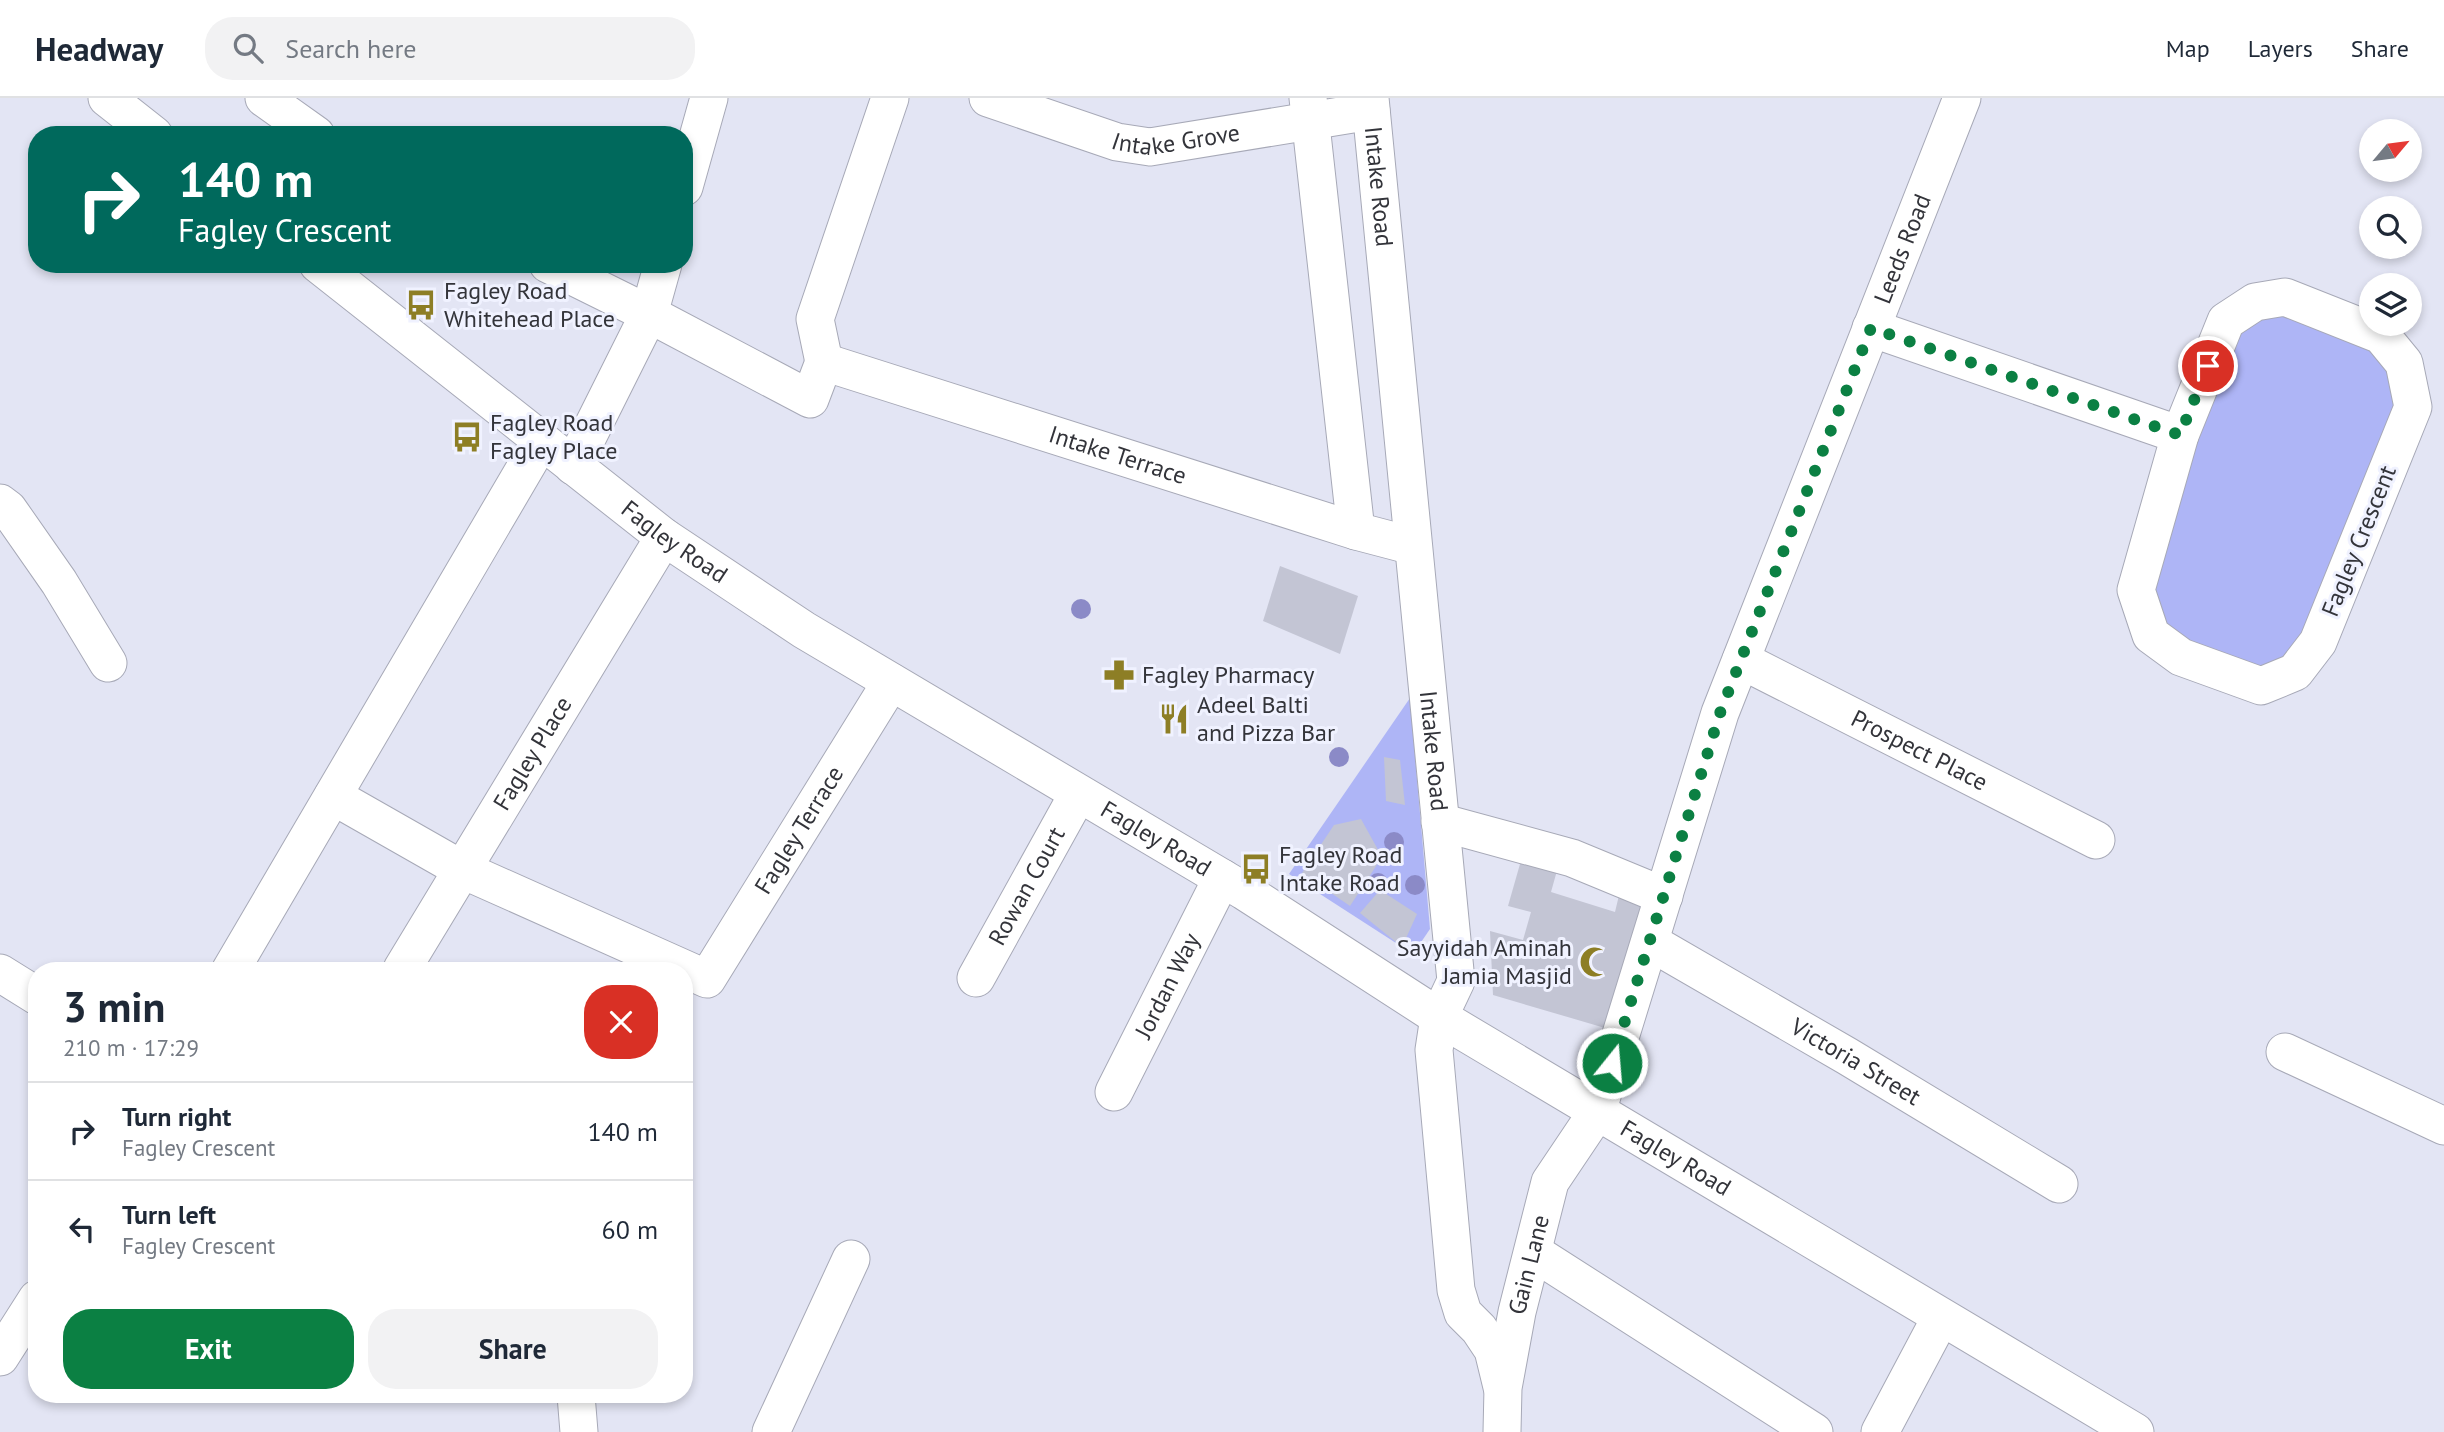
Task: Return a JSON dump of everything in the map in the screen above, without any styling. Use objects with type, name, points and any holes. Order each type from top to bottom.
[{"type":"street","points":[[107,98],[142,126]]},
{"type":"street","points":[[264,98],[303,126]]},
{"type":"street","points":[[693,155],[709,98]]},
{"type":"street","points":[[566,273],[810,399],[824,362],[815,319],[890,98]]},
{"type":"street","name":"Intake Grove","points":[[988,98],[1117,142],[1150,147],[1309,110],[1370,104]]},
{"type":"street","name":"Leeds Road","points":[[1597,1112],[1720,713],[1962,98]]},
{"type":"street","name":"Intake Road","points":[[1370,104],[1456,981],[1439,1017],[1434,1050],[1456,1290],[1463,1313],[1479,1329],[1493,1350],[1503,1388]]},
{"type":"street","points":[[1309,110],[1356,531]]},
{"type":"street","name":"Fagley Road","points":[[329,273],[664,537],[804,631],[1222,878],[1439,1017],[2135,1432]]},
{"type":"street","points":[[573,466],[649,314],[660,273]]},
{"type":"street","name":"Fagley Crescent","points":[[2285,297],[2381,335],[2404,363],[2413,407],[2318,642],[2295,672],[2262,686],[2181,657],[2151,635],[2136,590],[2180,435],[2226,320],[2255,302],[2285,297]]},
{"type":"street","points":[[1871,328],[2180,435]]},
{"type":"street","name":"Intake Terrace","points":[[824,362],[1356,531],[1413,546]]},
{"type":"street","points":[[235,962],[541,441]]},
{"type":"street","points":[[0,503],[8,509],[59,582],[108,663]]},
{"type":"street","name":"Fagley Place","points":[[406,962],[664,537]]},
{"type":"street","name":"Prospect Place","points":[[1741,660],[2096,840]]},
{"type":"street","name":"Fagley Terrace","points":[[693,973],[707,979],[891,682]]},
{"type":"street","name":"Rowan Court","points":[[976,978],[1078,794]]},
{"type":"street","points":[[332,796],[463,870]]},
{"type":"street","points":[[1440,822],[1572,858],[1664,896]]},
{"type":"street","name":"Fagley Terrace","points":[[463,870],[669,962]]},
{"type":"street","name":"Jordan Way","points":[[1114,1092],[1222,878]]},
{"type":"street","name":"Victoria Street","points":[[1650,942],[1847,1056],[2059,1184]]},
{"type":"street","points":[[0,973],[28,990]]},
{"type":"street","points":[[2285,1052],[2444,1126]]},
{"type":"street","name":"Gain Lane","points":[[1502,1432],[1503,1388],[1517,1312],[1550,1182],[1597,1112]]},
{"type":"street","points":[[1533,1252],[1814,1432]]},
{"type":"street","points":[[771,1432],[851,1259]]},
{"type":"street","points":[[0,1357],[28,1313]]},
{"type":"street","points":[[1880,1432],[1941,1317]]},
{"type":"street","points":[[577,1403],[579,1432]]},
{"type":"shaded area","points":[[2255,302],[2359,329],[2359,336],[2381,336],[2413,407],[2295,672],[2181,657],[2136,590],[2180,435]]},
{"type":"shaded area","points":[[1410,698],[1430,929],[1413,954],[1289,874]]},
{"type":"building","points":[[1280,566],[1358,596],[1340,654],[1263,621]]},
{"type":"building","points":[[1384,757],[1400,760],[1405,805],[1386,801]]},
{"type":"building","points":[[1361,819],[1382,857],[1350,906],[1302,873],[1334,825]]},
{"type":"building","points":[[1522,857],[1558,867],[1551,892],[1615,912],[1621,887],[1648,899],[1605,1028],[1493,995],[1490,931],[1523,940],[1531,912],[1508,906]]},
{"type":"building","points":[[1380,890],[1417,914],[1402,947],[1360,913]]},
{"type":"place","name":"Fagley Road Whitehead Place","points":[[421,305]]},
{"type":"place","name":"Fagley Road Fagley Place","points":[[467,437]]},
{"type":"place","name":"Fagley Pharmacy","points":[[1119,675]]},
{"type":"place","name":"Adeel Balti and Pizza Bar","points":[[1174,719]]},
{"type":"place","name":"Fagley Road Intake Road","points":[[1256,869]]},
{"type":"place","name":"Sayyidah Aminah Jamia Masjid","points":[[1595,962]]},
{"type":"route","points":[[1612,1063],[1720,713],[1871,328],[2180,435],[2208,366]]}]
